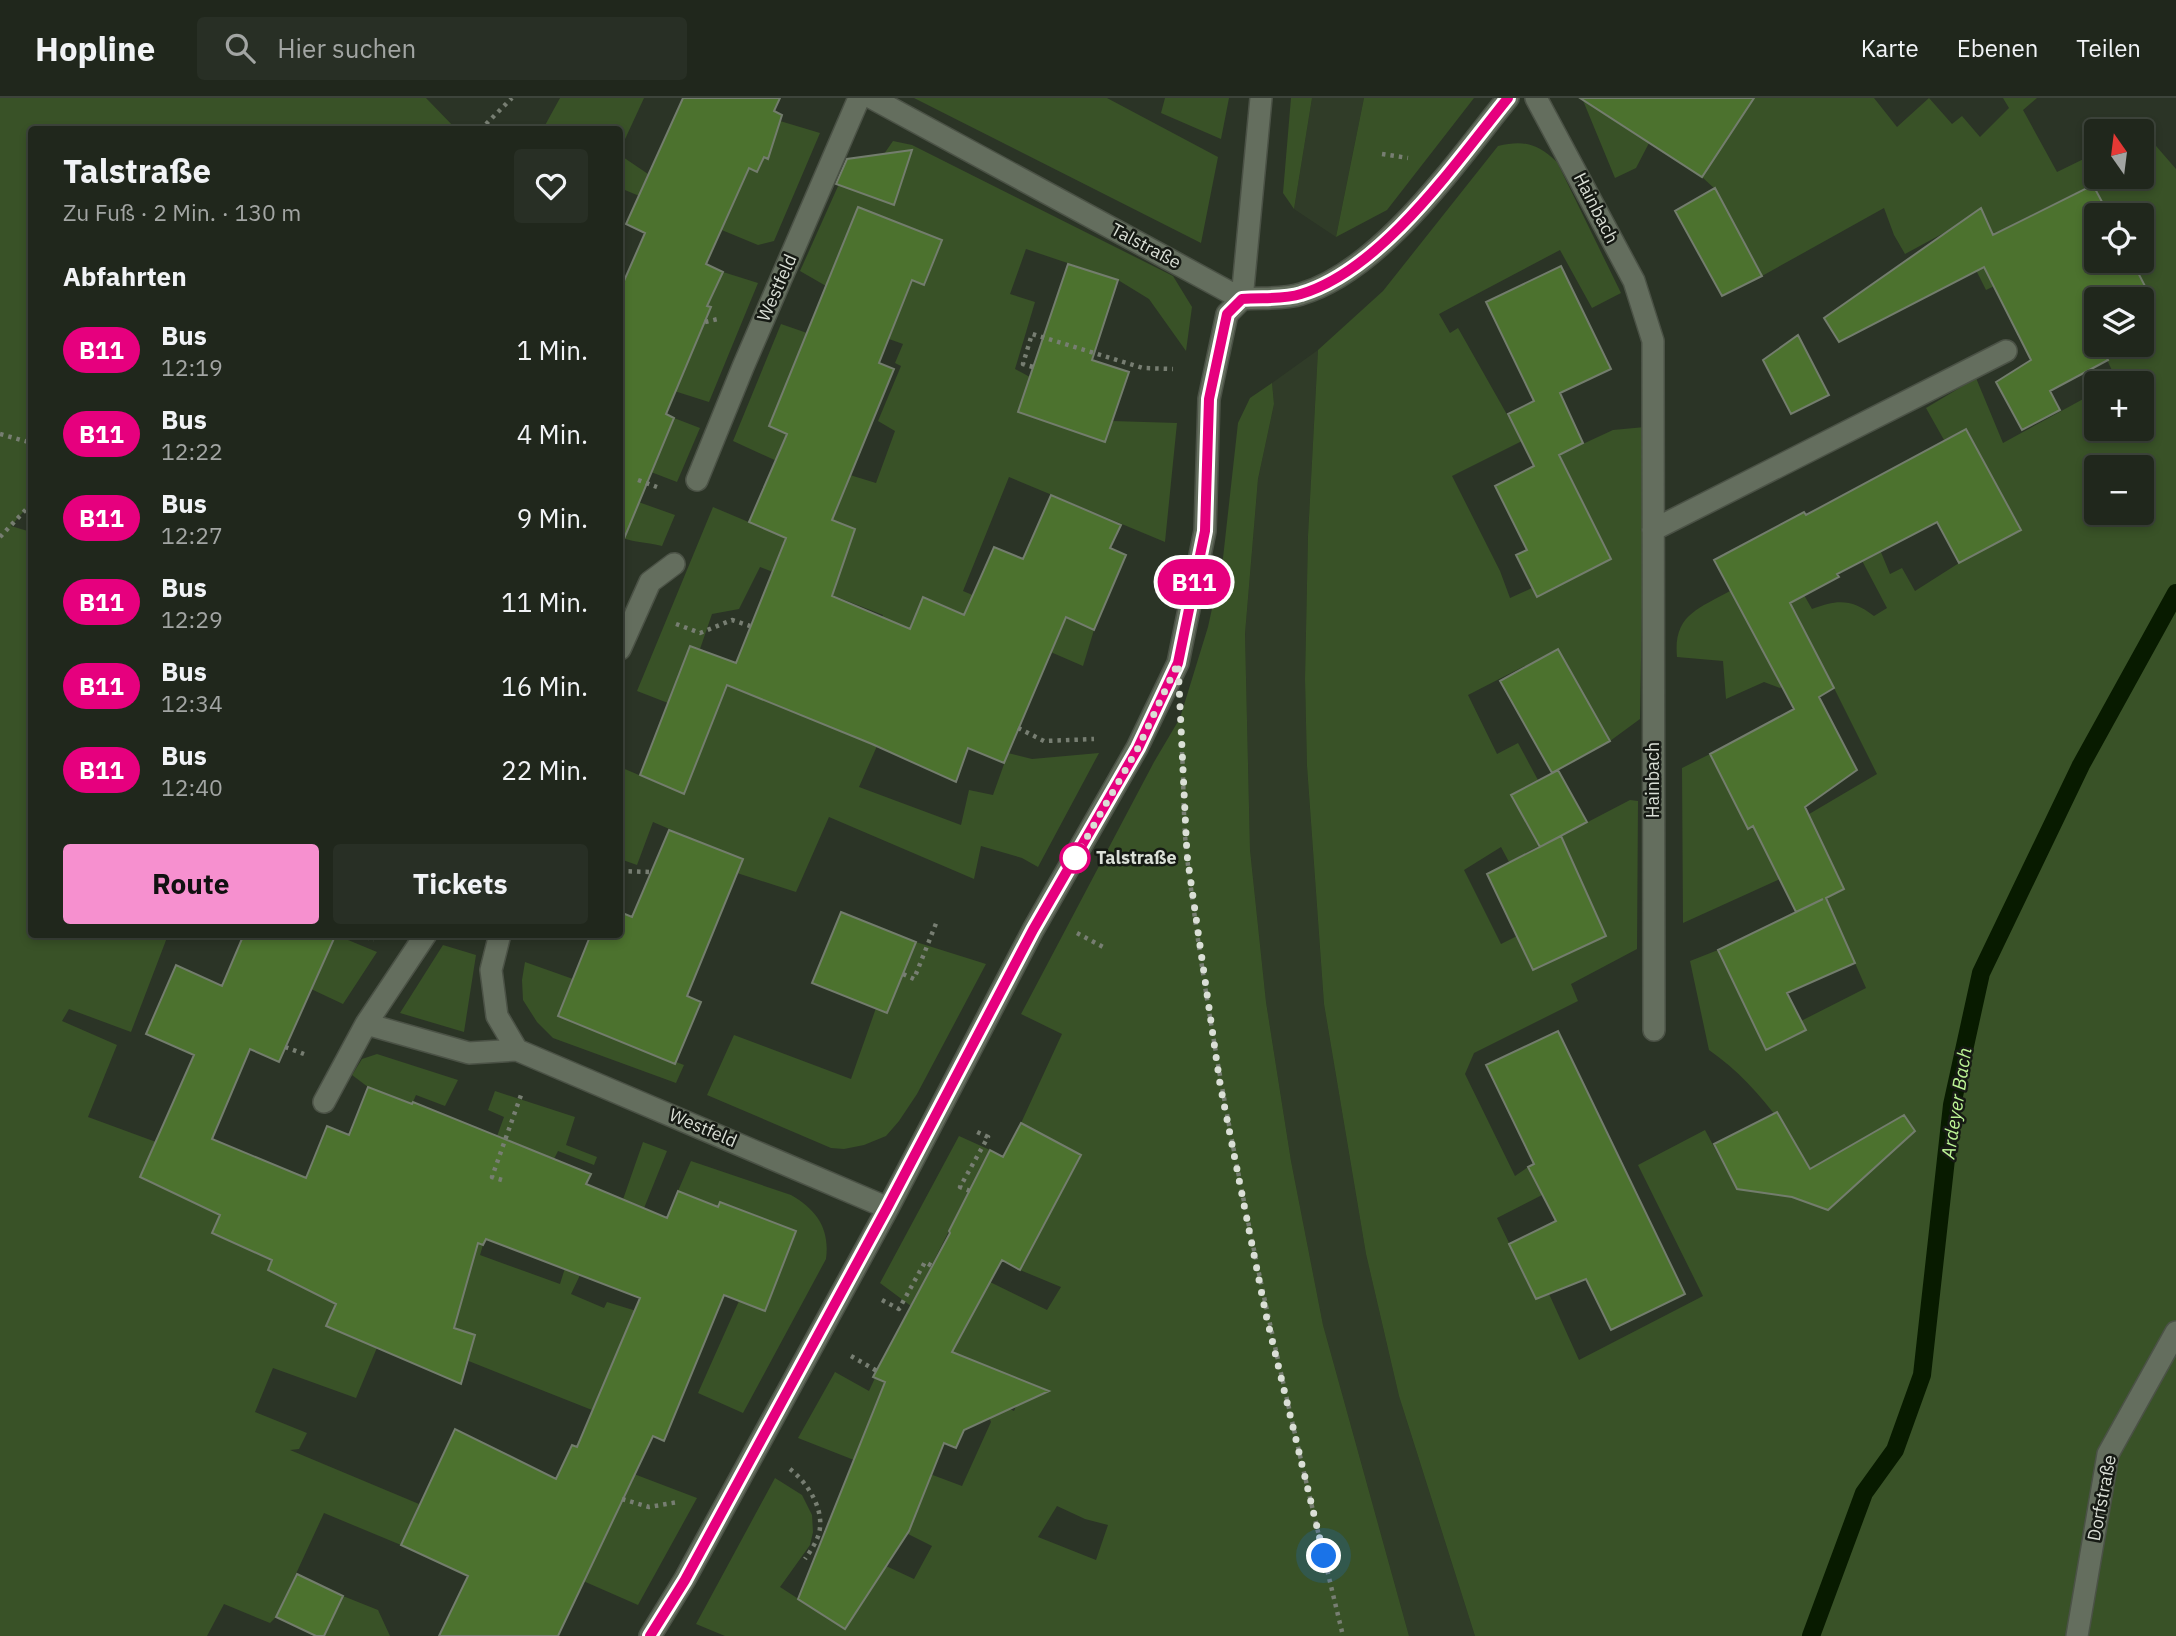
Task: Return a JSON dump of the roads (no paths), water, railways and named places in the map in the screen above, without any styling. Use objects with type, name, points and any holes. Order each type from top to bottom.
[{"type":"street","name":"Westfeld","points":[[697,480],[859,98]]},
{"type":"street","name":"Talstraße","points":[[872,98],[1242,299]]},
{"type":"street","points":[[650,1636],[685,1580],[887,1208],[1033,930],[1144,735],[1178,663],[1205,531],[1209,399],[1227,314],[1242,299],[1261,98]]},
{"type":"street","points":[[1242,299],[1300,295],[1345,273],[1412,217],[1508,98]]},
{"type":"street","name":"Hainbach","points":[[1536,98],[1634,282],[1653,341],[1654,1030]]},
{"type":"street","points":[[1653,530],[2006,351]]},
{"type":"street","points":[[623,642],[650,582],[674,564]]},
{"type":"street","points":[[324,1102],[366,1024],[423,938]]},
{"type":"street","points":[[498,938],[491,970],[497,1016],[525,1054]]},
{"type":"street","name":"Westfeld","points":[[366,1024],[469,1053],[525,1054],[887,1208]]},
{"type":"street","name":"Dorfstraße","points":[[2077,1636],[2108,1454],[2176,1332]]},
{"type":"waterway","name":"Ardeyer Bach","points":[[1811,1636],[1864,1493],[1895,1450],[1922,1375],[1952,1105],[1981,973],[2081,765],[2176,593]]},
{"type":"place","name":"Talstraße","points":[[1075,858]]}]
